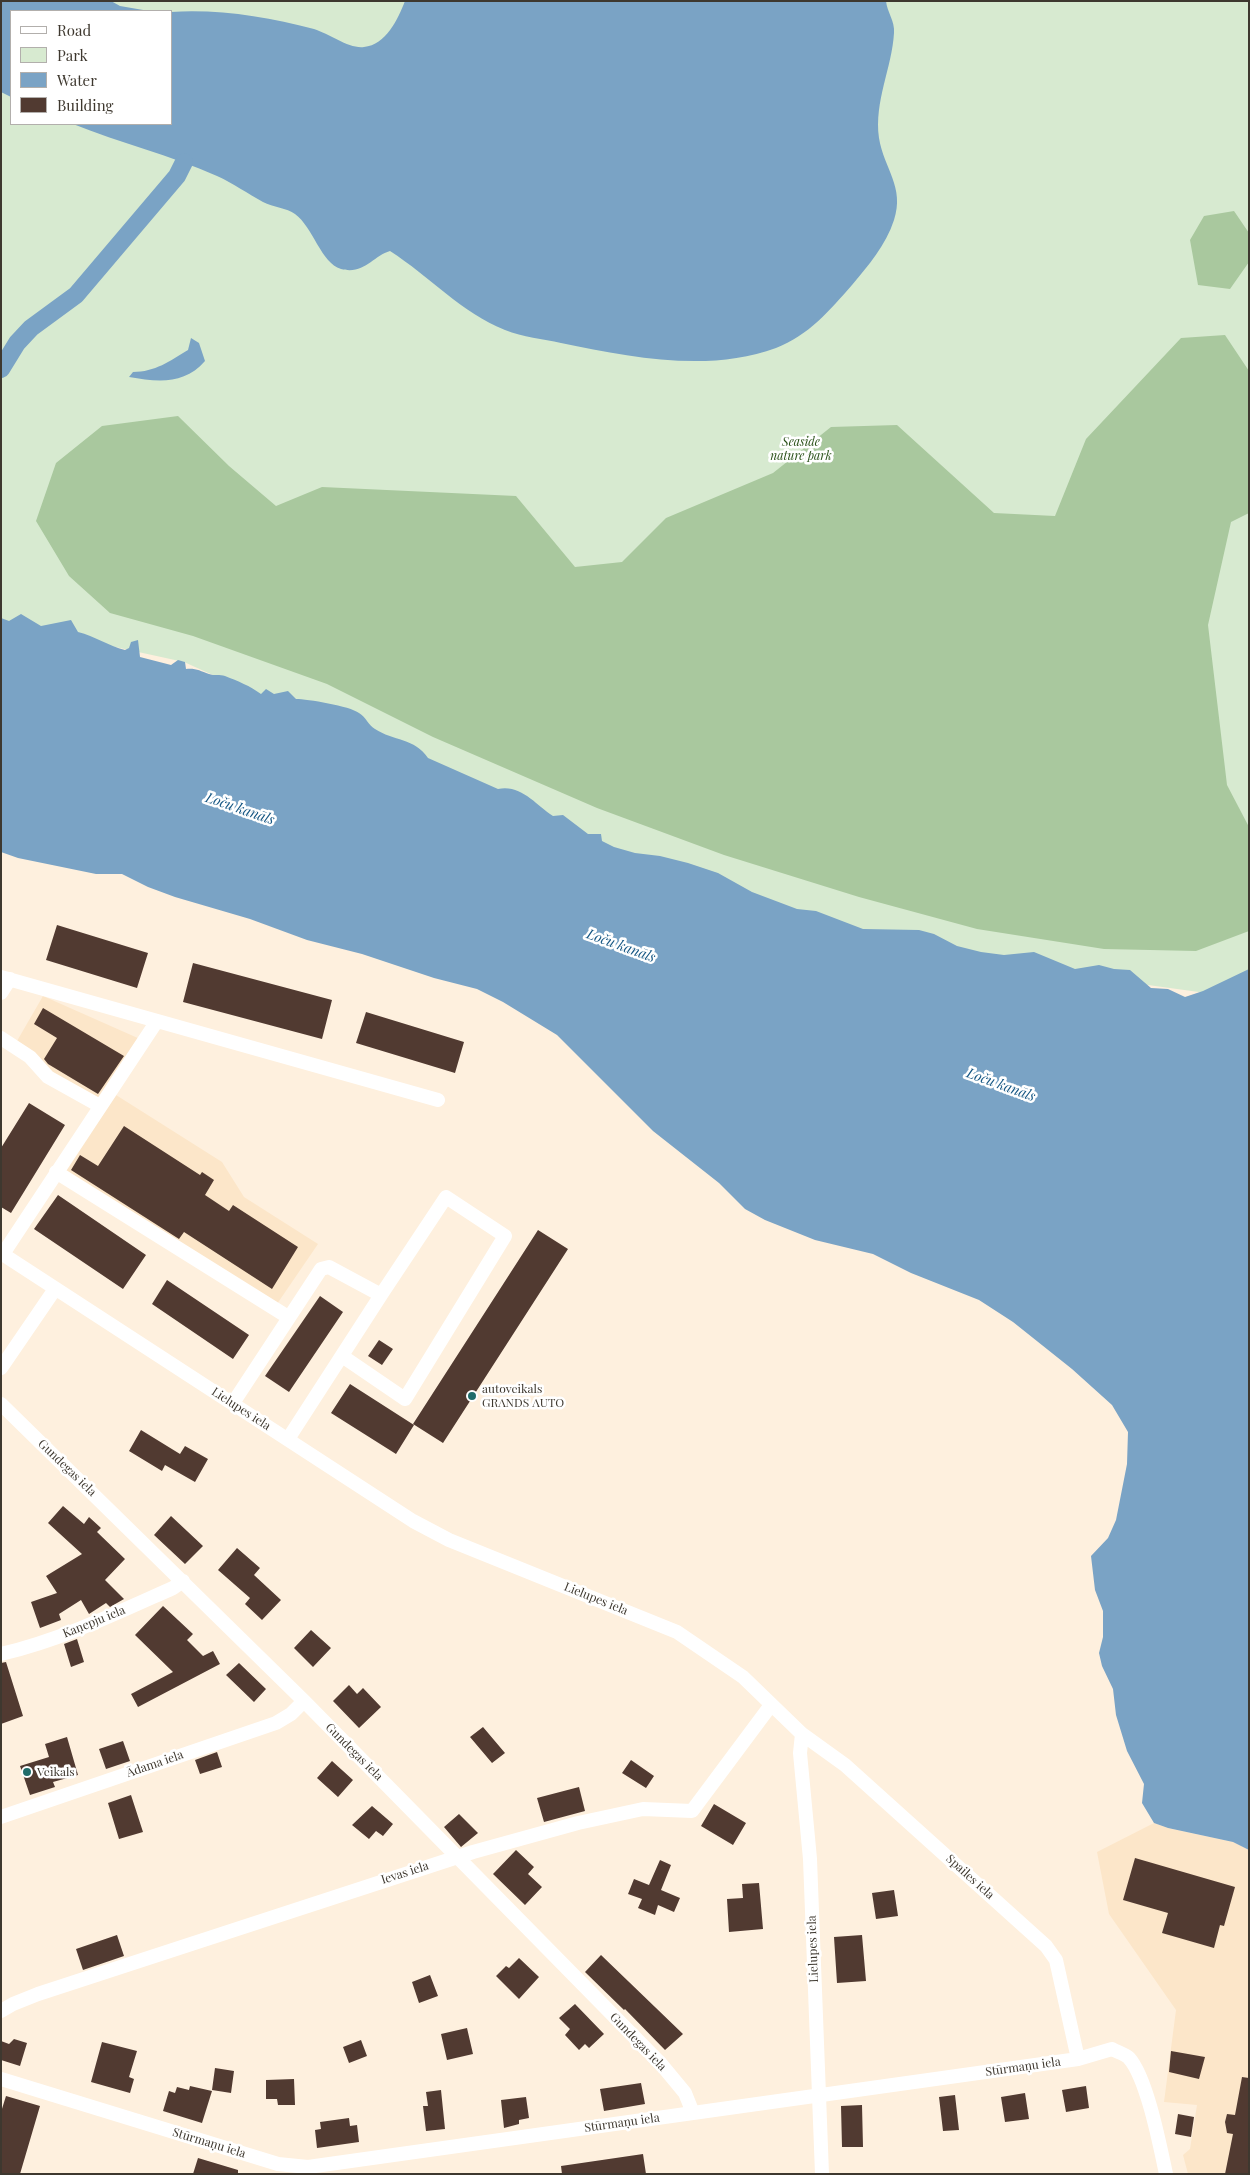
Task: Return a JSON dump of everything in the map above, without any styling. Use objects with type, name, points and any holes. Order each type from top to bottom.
[{"type":"street","points":[[1,993],[6,978],[438,1100]]},
{"type":"street","points":[[2,1254],[157,1021]]},
{"type":"street","points":[[1,1038],[30,1056],[48,1076],[100,1106]]},
{"type":"street","points":[[56,1172],[288,1317]]},
{"type":"street","points":[[288,1439],[381,1295],[446,1197],[505,1236],[405,1399],[342,1356]]},
{"type":"street","name":"Lielupes iela","points":[[2,1254],[288,1439],[363,1490],[449,1540],[677,1632],[743,1677],[802,1734],[800,1753],[810,1859],[822,2174]]},
{"type":"street","points":[[233,1404],[321,1269],[329,1267],[381,1295]]},
{"type":"street","points":[[1,1368],[55,1289]]},
{"type":"street","name":"Gundegas iela","points":[[1,1404],[304,1701],[661,2064],[685,2093],[693,2113]]},
{"type":"street","name":"Kaņepju iela","points":[[1,1654],[19,1650],[101,1620],[172,1588],[183,1581]]},
{"type":"street","name":"Ādama iela","points":[[1,1818],[276,1723],[291,1714],[304,1701]]},
{"type":"street","name":"Ievas iela","points":[[1,2011],[38,1994],[457,1856],[578,1822],[643,1809],[692,1810],[771,1705]]},
{"type":"street","name":"Spailes iela","points":[[802,1734],[845,1765],[1046,1946],[1056,1960],[1078,2059]]},
{"type":"street","name":"Stūrmaņu iela","points":[[1,2079],[278,2164],[308,2167],[1078,2059],[1112,2049],[1128,2057],[1137,2072],[1152,2112],[1166,2174]]},
{"type":"shaded area","points":[[43,996],[140,1039],[98,1099],[49,1070],[17,1041]]},
{"type":"shaded area","points":[[116,1095],[222,1162],[244,1197],[318,1244],[277,1304],[65,1171]]},
{"type":"shaded area","points":[[1154,1823],[1168,1828],[1233,1842],[1249,1850],[1249,2174],[1188,2174],[1183,2155],[1190,2149],[1197,2105],[1164,2102],[1176,2010],[1109,1914],[1097,1852]]},
{"type":"green space","name":"Seaside nature park","points":[[1,1],[1249,1],[1249,982],[1228,996],[857,945],[685,888],[184,662],[1,622]]},
{"type":"green space","points":[[1234,211],[1249,233],[1249,262],[1230,289],[1198,285],[1190,240],[1204,216]]},
{"type":"green space","points":[[1225,335],[1249,371],[1249,513],[1231,522],[1208,625],[1227,785],[1249,827],[1249,931],[1196,951],[1104,949],[977,929],[859,897],[724,855],[597,808],[433,737],[327,684],[193,636],[110,613],[69,576],[36,521],[56,463],[102,426],[178,416],[229,466],[276,506],[322,487],[516,496],[575,567],[622,562],[666,518],[773,473],[831,427],[897,425],[994,513],[1055,516],[1086,439],[1181,338]]},
{"type":"water","points":[[1,1],[111,1],[120,6],[143,10],[10,10],[10,96],[1,92]]},
{"type":"water","points":[[405,1],[886,1],[894,33],[893,46],[881,98],[878,124],[879,138],[897,198],[897,208],[891,229],[870,263],[835,304],[818,321],[788,343],[750,356],[724,360],[696,361],[641,357],[533,338],[505,330],[474,314],[390,251],[362,267],[349,270],[341,269],[328,260],[307,227],[292,212],[263,202],[223,179],[199,169],[76,125],[172,125],[172,12],[225,13],[279,21],[314,29],[346,44],[358,47],[379,42],[399,16]]},
{"type":"water","points":[[191,338],[199,343],[205,361],[197,369],[179,378],[170,380],[129,377],[133,372],[141,372],[162,365],[188,350]]},
{"type":"water","name":"Loču kanāls","points":[[21,614],[41,626],[71,620],[78,632],[125,650],[129,648],[131,642],[138,640],[140,657],[171,665],[178,660],[185,662],[186,669],[195,669],[211,675],[225,676],[261,694],[266,689],[274,694],[288,691],[296,699],[328,703],[354,710],[375,729],[410,743],[428,758],[498,789],[506,788],[521,792],[553,816],[563,815],[588,834],[601,834],[602,841],[614,847],[688,863],[718,873],[752,892],[797,909],[816,911],[863,929],[919,930],[934,934],[957,946],[981,952],[1004,955],[1034,952],[1075,969],[1099,965],[1114,969],[1130,970],[1151,988],[1168,989],[1185,997],[1203,991],[1249,969],[1249,1850],[1233,1842],[1168,1828],[1154,1823],[1142,1803],[1144,1784],[1127,1751],[1116,1715],[1113,1689],[1102,1666],[1099,1653],[1103,1637],[1103,1611],[1095,1590],[1091,1556],[1108,1538],[1116,1520],[1127,1464],[1128,1432],[1112,1405],[1072,1369],[1013,1322],[979,1300],[911,1273],[873,1254],[815,1240],[765,1220],[745,1209],[719,1183],[653,1131],[557,1035],[503,1002],[477,989],[434,978],[362,954],[307,940],[250,919],[175,897],[148,887],[122,874],[96,874],[18,858],[1,852],[1,618],[9,621]]},
{"type":"building","points":[[57,925],[148,953],[137,988],[46,960]]},
{"type":"building","points":[[193,963],[332,1000],[322,1039],[183,1002]]},
{"type":"building","points":[[43,1008],[124,1056],[98,1094],[48,1064],[44,1059],[57,1038],[34,1024]]},
{"type":"building","points":[[366,1012],[464,1042],[455,1073],[356,1043]]},
{"type":"building","points":[[29,1103],[65,1125],[11,1213],[1,1207],[1,1148]]},
{"type":"building","points":[[124,1126],[200,1175],[202,1172],[214,1180],[205,1195],[229,1211],[233,1205],[298,1247],[272,1289],[184,1232],[179,1239],[71,1170],[80,1155],[98,1166]]},
{"type":"building","points":[[58,1195],[146,1255],[123,1289],[34,1229]]},
{"type":"building","points":[[538,1230],[568,1249],[443,1443],[413,1424]]},
{"type":"building","points":[[167,1280],[249,1335],[233,1359],[152,1304]]},
{"type":"building","points":[[320,1296],[343,1312],[289,1392],[265,1376]]},
{"type":"building","points":[[379,1340],[393,1349],[382,1365],[368,1356]]},
{"type":"building","points":[[350,1384],[414,1425],[396,1454],[331,1413]]},
{"type":"building","points":[[141,1430],[180,1454],[185,1446],[208,1459],[195,1482],[165,1465],[162,1471],[129,1451]]},
{"type":"building","points":[[63,1506],[84,1524],[89,1517],[101,1528],[97,1532],[125,1559],[105,1580],[124,1599],[110,1607],[106,1603],[89,1614],[81,1600],[59,1614],[61,1620],[40,1628],[31,1602],[57,1593],[46,1576],[82,1554],[48,1523]]},
{"type":"building","points":[[171,1516],[203,1546],[185,1564],[154,1535]]},
{"type":"building","points":[[237,1548],[260,1568],[254,1575],[281,1600],[262,1620],[245,1604],[250,1598],[218,1570]]},
{"type":"building","points":[[163,1606],[193,1634],[187,1640],[203,1656],[213,1651],[220,1664],[138,1707],[131,1694],[173,1672],[135,1635]]},
{"type":"building","points":[[311,1630],[331,1648],[313,1667],[294,1648]]},
{"type":"building","points":[[77,1639],[84,1662],[71,1667],[64,1644]]},
{"type":"building","points":[[6,1662],[23,1716],[1,1724],[1,1663]]},
{"type":"building","points":[[239,1663],[266,1689],[254,1702],[226,1675]]},
{"type":"building","points":[[349,1685],[357,1694],[363,1688],[381,1707],[359,1728],[333,1701]]},
{"type":"building","points":[[483,1727],[505,1753],[492,1763],[470,1737]]},
{"type":"building","points":[[67,1737],[78,1775],[53,1782],[55,1787],[30,1795],[20,1766],[49,1757],[45,1744]]},
{"type":"building","points":[[123,1741],[130,1761],[106,1769],[99,1749]]},
{"type":"building","points":[[217,1752],[222,1767],[200,1774],[195,1760]]},
{"type":"building","points":[[631,1760],[654,1776],[646,1788],[622,1773]]},
{"type":"building","points":[[332,1761],[353,1780],[338,1797],[317,1778]]},
{"type":"building","points":[[579,1787],[585,1811],[544,1822],[537,1798]]},
{"type":"building","points":[[131,1795],[143,1832],[119,1839],[108,1803]]},
{"type":"building","points":[[714,1804],[746,1823],[733,1845],[701,1826]]},
{"type":"building","points":[[372,1806],[393,1824],[383,1836],[376,1831],[369,1839],[352,1825]]},
{"type":"building","points":[[459,1814],[478,1833],[461,1847],[444,1827]]},
{"type":"building","points":[[516,1850],[534,1867],[528,1874],[542,1887],[525,1905],[493,1874]]},
{"type":"building","points":[[1135,1858],[1235,1887],[1224,1926],[1220,1925],[1214,1948],[1162,1933],[1168,1913],[1123,1900]]},
{"type":"building","points":[[660,1860],[671,1865],[661,1890],[680,1898],[674,1912],[658,1905],[655,1915],[638,1908],[642,1899],[628,1894],[634,1879],[649,1885]]},
{"type":"building","points":[[759,1883],[763,1929],[729,1932],[727,1899],[743,1898],[742,1884]]},
{"type":"building","points":[[894,1890],[898,1916],[876,1919],[872,1893]]},
{"type":"building","points":[[117,1935],[124,1956],[83,1970],[76,1949]]},
{"type":"building","points":[[862,1935],[866,1981],[837,1983],[834,1937]]},
{"type":"building","points":[[601,1955],[683,2034],[665,2050],[585,1972]]},
{"type":"building","points":[[519,1958],[539,1977],[519,1999],[496,1976],[506,1966],[509,1968]]},
{"type":"building","points":[[430,1975],[438,1996],[419,2003],[412,1982]]},
{"type":"building","points":[[575,2004],[604,2034],[589,2048],[585,2044],[579,2050],[565,2035],[570,2029],[559,2018]]},
{"type":"building","points":[[467,2028],[473,2054],[447,2060],[441,2034]]},
{"type":"building","points":[[14,2039],[27,2043],[20,2066],[1,2060],[1,2041],[9,2044]]},
{"type":"building","points":[[361,2040],[367,2056],[349,2063],[343,2047]]},
{"type":"building","points":[[102,2042],[137,2051],[129,2077],[134,2079],[130,2093],[91,2082]]},
{"type":"building","points":[[1171,2051],[1205,2057],[1199,2079],[1169,2072]]},
{"type":"building","points":[[215,2068],[234,2071],[231,2093],[212,2090]]},
{"type":"building","points":[[1242,2077],[1249,2078],[1249,2174],[1225,2174],[1233,2134],[1227,2133],[1225,2122],[1227,2114],[1235,2115]]},
{"type":"building","points":[[294,2079],[295,2105],[278,2105],[277,2099],[266,2099],[266,2080]]},
{"type":"building","points":[[641,2083],[645,2104],[604,2111],[600,2089]]},
{"type":"building","points":[[190,2086],[212,2091],[202,2123],[163,2111],[169,2091],[175,2093],[177,2087],[189,2090]]},
{"type":"building","points":[[1086,2086],[1089,2108],[1066,2112],[1062,2090]]},
{"type":"building","points":[[441,2090],[445,2129],[426,2131],[423,2106],[428,2106],[426,2092]]},
{"type":"building","points":[[1025,2093],[1029,2119],[1005,2122],[1001,2097]]},
{"type":"building","points":[[955,2095],[959,2130],[943,2131],[939,2097]]},
{"type":"building","points":[[6,2096],[40,2106],[20,2174],[1,2174],[1,2112]]},
{"type":"building","points":[[526,2097],[529,2118],[519,2120],[519,2124],[504,2128],[501,2100]]},
{"type":"building","points":[[862,2105],[863,2147],[842,2147],[841,2106]]},
{"type":"building","points":[[1178,2114],[1194,2117],[1191,2137],[1175,2134]]},
{"type":"building","points":[[349,2118],[350,2126],[357,2125],[359,2142],[317,2148],[315,2130],[321,2129],[320,2122]]},
{"type":"building","points":[[643,2154],[646,2174],[562,2174],[561,2166]]},
{"type":"building","points":[[198,2158],[238,2170],[238,2174],[193,2174]]},
{"type":"waterway","points":[[1,369],[17,343],[31,328],[76,295],[177,176],[184,162]]},
{"type":"place","name":"autoveikals GRANDS AUTO","points":[[472,1396]]},
{"type":"place","name":"Veikals","points":[[27,1772]]}]
